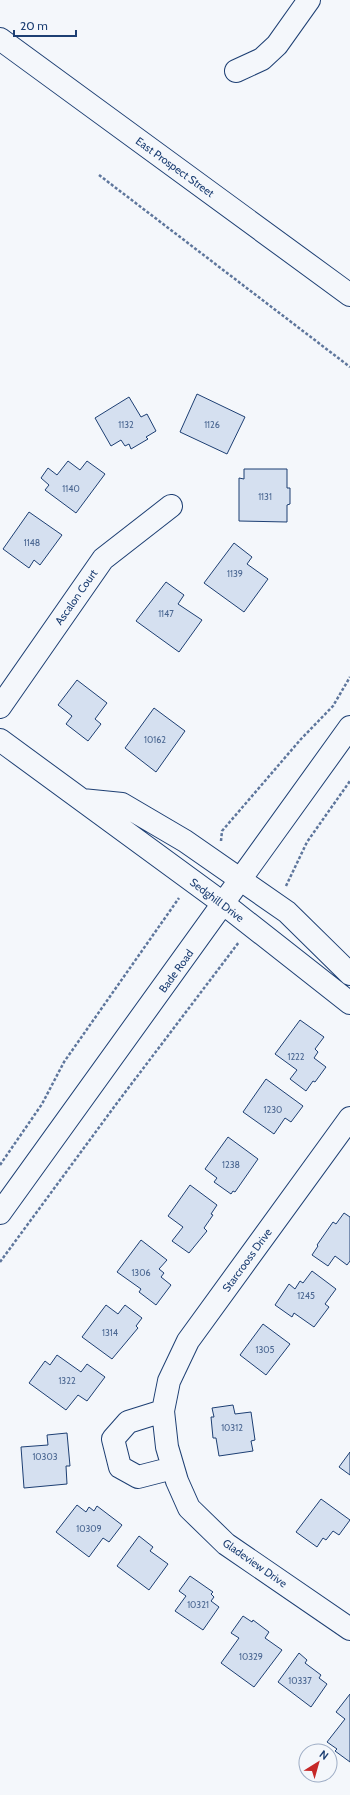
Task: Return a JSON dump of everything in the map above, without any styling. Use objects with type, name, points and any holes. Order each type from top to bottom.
[{"type":"street","points":[[236,71],[262,59],[277,45],[309,0]]},
{"type":"street","name":"East Prospect Street","points":[[0,39],[350,295]]},
{"type":"street","name":"Ascalon Court","points":[[0,707],[103,558],[171,506]]},
{"type":"street","name":"Bade Road","points":[[0,1213],[350,727]]},
{"type":"street","name":"Sedghill Drive","points":[[0,740],[224,904],[350,1003]]},
{"type":"street","points":[[82,800],[122,804],[185,841],[242,879],[287,912],[350,974]]},
{"type":"street","name":"Starcrooss Drive","points":[[163,1411],[169,1381],[188,1341],[350,1118]]},
{"type":"street","points":[[163,1411],[128,1422],[112,1439],[120,1467],[138,1477],[173,1468]]},
{"type":"street","name":"Gladeview Drive","points":[[163,1411],[167,1447],[176,1481],[189,1508],[226,1544],[348,1622]]},
{"type":"path","points":[[99,175],[350,367]]},
{"type":"path","points":[[222,840],[222,831],[297,744],[333,706],[350,677]]},
{"type":"path","points":[[283,890],[292,877],[307,842],[350,782]]},
{"type":"path","points":[[0,1165],[42,1104],[64,1062],[178,898]]},
{"type":"path","points":[[0,1262],[239,942]]},
{"type":"building","points":[[197,394],[245,417],[227,454],[180,432]]},
{"type":"building","points":[[129,397],[141,417],[147,414],[156,431],[146,437],[148,439],[131,449],[129,444],[125,446],[121,440],[111,446],[95,418]]},
{"type":"building","points":[[68,461],[80,470],[87,461],[105,474],[76,513],[45,490],[49,485],[41,478],[48,468],[57,475]]},
{"type":"building","points":[[244,469],[287,469],[287,488],[290,488],[290,504],[287,505],[287,522],[239,521],[239,478],[244,479]]},
{"type":"building","points":[[29,512],[62,535],[40,565],[34,560],[29,568],[3,549]]},
{"type":"building","points":[[234,543],[252,557],[247,564],[268,579],[244,612],[204,583]]},
{"type":"building","points":[[166,582],[184,595],[178,604],[202,620],[179,652],[136,621]]},
{"type":"building","points":[[77,680],[107,703],[95,719],[101,724],[88,741],[66,724],[72,716],[58,705]]},
{"type":"building","points":[[154,708],[185,731],[156,772],[125,748]]},
{"type":"building","points":[[300,1020],[324,1037],[315,1049],[318,1052],[314,1058],[326,1067],[306,1091],[290,1079],[297,1070],[275,1054]]},
{"type":"building","points":[[266,1079],[303,1106],[291,1122],[285,1118],[274,1134],[243,1112]]},
{"type":"building","points":[[228,1137],[258,1159],[235,1192],[233,1191],[231,1194],[214,1182],[217,1178],[205,1169]]},
{"type":"building","points":[[190,1185],[217,1205],[211,1214],[213,1215],[204,1228],[207,1231],[189,1253],[172,1241],[183,1227],[168,1216]]},
{"type":"building","points":[[344,1213],[350,1217],[350,1261],[347,1265],[335,1256],[328,1266],[312,1255],[333,1222],[336,1224]]},
{"type":"building","points":[[141,1240],[167,1260],[159,1269],[164,1273],[161,1277],[171,1285],[156,1305],[139,1292],[141,1289],[117,1272]]},
{"type":"building","points":[[312,1271],[336,1289],[325,1304],[329,1307],[314,1327],[294,1313],[292,1317],[275,1305],[289,1284],[295,1289],[300,1281],[303,1283]]},
{"type":"building","points":[[106,1305],[118,1314],[125,1305],[142,1318],[136,1326],[138,1328],[112,1359],[82,1337]]},
{"type":"building","points":[[263,1324],[290,1344],[266,1375],[240,1355]]},
{"type":"building","points":[[57,1355],[81,1372],[87,1364],[105,1377],[87,1401],[78,1395],[66,1410],[29,1383],[45,1361],[50,1365]]},
{"type":"building","points":[[233,1405],[235,1414],[251,1412],[255,1440],[251,1441],[253,1451],[219,1456],[216,1438],[213,1438],[211,1417],[214,1417],[212,1408]]},
{"type":"building","points":[[67,1433],[70,1466],[66,1466],[67,1484],[24,1488],[21,1447],[48,1445],[47,1435]]},
{"type":"building","points":[[350,1452],[350,1475],[339,1467]]},
{"type":"building","points":[[321,1499],[350,1520],[339,1535],[333,1531],[326,1540],[323,1538],[317,1547],[296,1532]]},
{"type":"building","points":[[77,1505],[86,1512],[89,1507],[94,1511],[97,1506],[122,1525],[109,1542],[103,1538],[89,1557],[56,1532]]},
{"type":"building","points":[[139,1536],[153,1547],[150,1551],[168,1564],[149,1590],[117,1566]]},
{"type":"building","points":[[190,1576],[213,1592],[211,1594],[214,1597],[211,1601],[219,1607],[203,1630],[175,1611],[186,1596],[179,1591]]},
{"type":"building","points":[[243,1616],[252,1622],[253,1620],[269,1632],[265,1638],[282,1650],[254,1687],[221,1663],[239,1638],[231,1633]]},
{"type":"building","points":[[299,1653],[307,1660],[305,1663],[321,1675],[319,1678],[327,1684],[311,1707],[278,1682]]},
{"type":"building","points":[[350,1694],[350,1762],[338,1753],[338,1743],[327,1742],[345,1719],[336,1712]]}]
